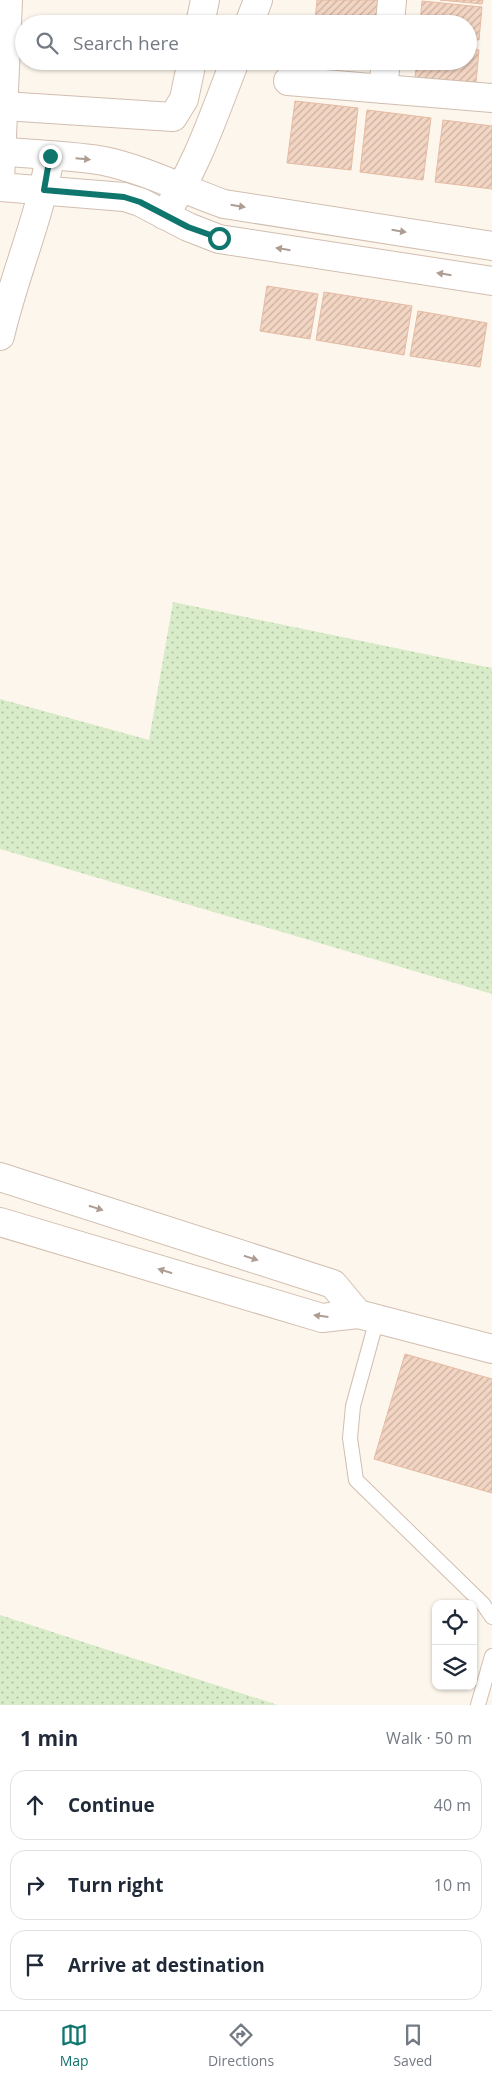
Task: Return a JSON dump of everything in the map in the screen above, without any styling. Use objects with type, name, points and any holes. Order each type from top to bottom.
[{"type":"street","points":[[0,181],[8,0]]},
{"type":"street","points":[[202,15],[204,0]]},
{"type":"street","points":[[252,15],[258,0]]},
{"type":"street","points":[[391,15],[392,0]]},
{"type":"street","points":[[4,106],[173,116],[184,99],[190,70]]},
{"type":"street","points":[[164,215],[182,189],[203,144],[231,70]]},
{"type":"street","points":[[383,89],[385,70]]},
{"type":"street","points":[[288,81],[492,98]]},
{"type":"street","points":[[1,152],[103,161],[142,172],[224,204],[492,246]]},
{"type":"street","points":[[0,336],[11,291],[44,190],[50,156]]},
{"type":"street","points":[[0,187],[124,197],[140,202],[188,227],[219,238],[492,281]]},
{"type":"street","points":[[0,1177],[333,1284],[367,1316]]},
{"type":"street","points":[[48,1236],[62,1198]]},
{"type":"street","points":[[0,1222],[322,1318],[367,1316],[492,1348]]},
{"type":"lane","points":[[367,1316],[352,1406],[350,1438],[356,1480],[483,1604],[492,1617]]},
{"type":"lane","points":[[478,1705],[492,1656]]},
{"type":"green space","points":[[173,602],[492,668],[492,994],[0,849],[0,699],[149,740]]},
{"type":"green space","points":[[0,1615],[278,1705],[0,1705]]},
{"type":"building","points":[[317,0],[378,0],[377,15],[316,15]]},
{"type":"building","points":[[440,0],[483,0],[482,4]]},
{"type":"building","points":[[422,1],[482,7],[479,40],[477,40],[477,15],[421,15]]},
{"type":"building","points":[[477,50],[479,50],[476,83],[415,77],[416,70],[477,70]]},
{"type":"building","points":[[295,101],[358,108],[351,170],[287,163]]},
{"type":"building","points":[[367,110],[431,118],[423,180],[360,172]]},
{"type":"building","points":[[443,120],[492,126],[492,189],[435,182]]},
{"type":"building","points":[[267,286],[318,294],[310,339],[260,331]]},
{"type":"building","points":[[324,292],[412,306],[404,355],[316,340]]},
{"type":"building","points":[[418,311],[487,323],[480,367],[410,356]]},
{"type":"building","points":[[405,1354],[492,1379],[492,1493],[374,1459]]},
{"type":"route","points":[[50,156],[44,190],[124,197],[151,207],[188,227],[219,238]]}]
